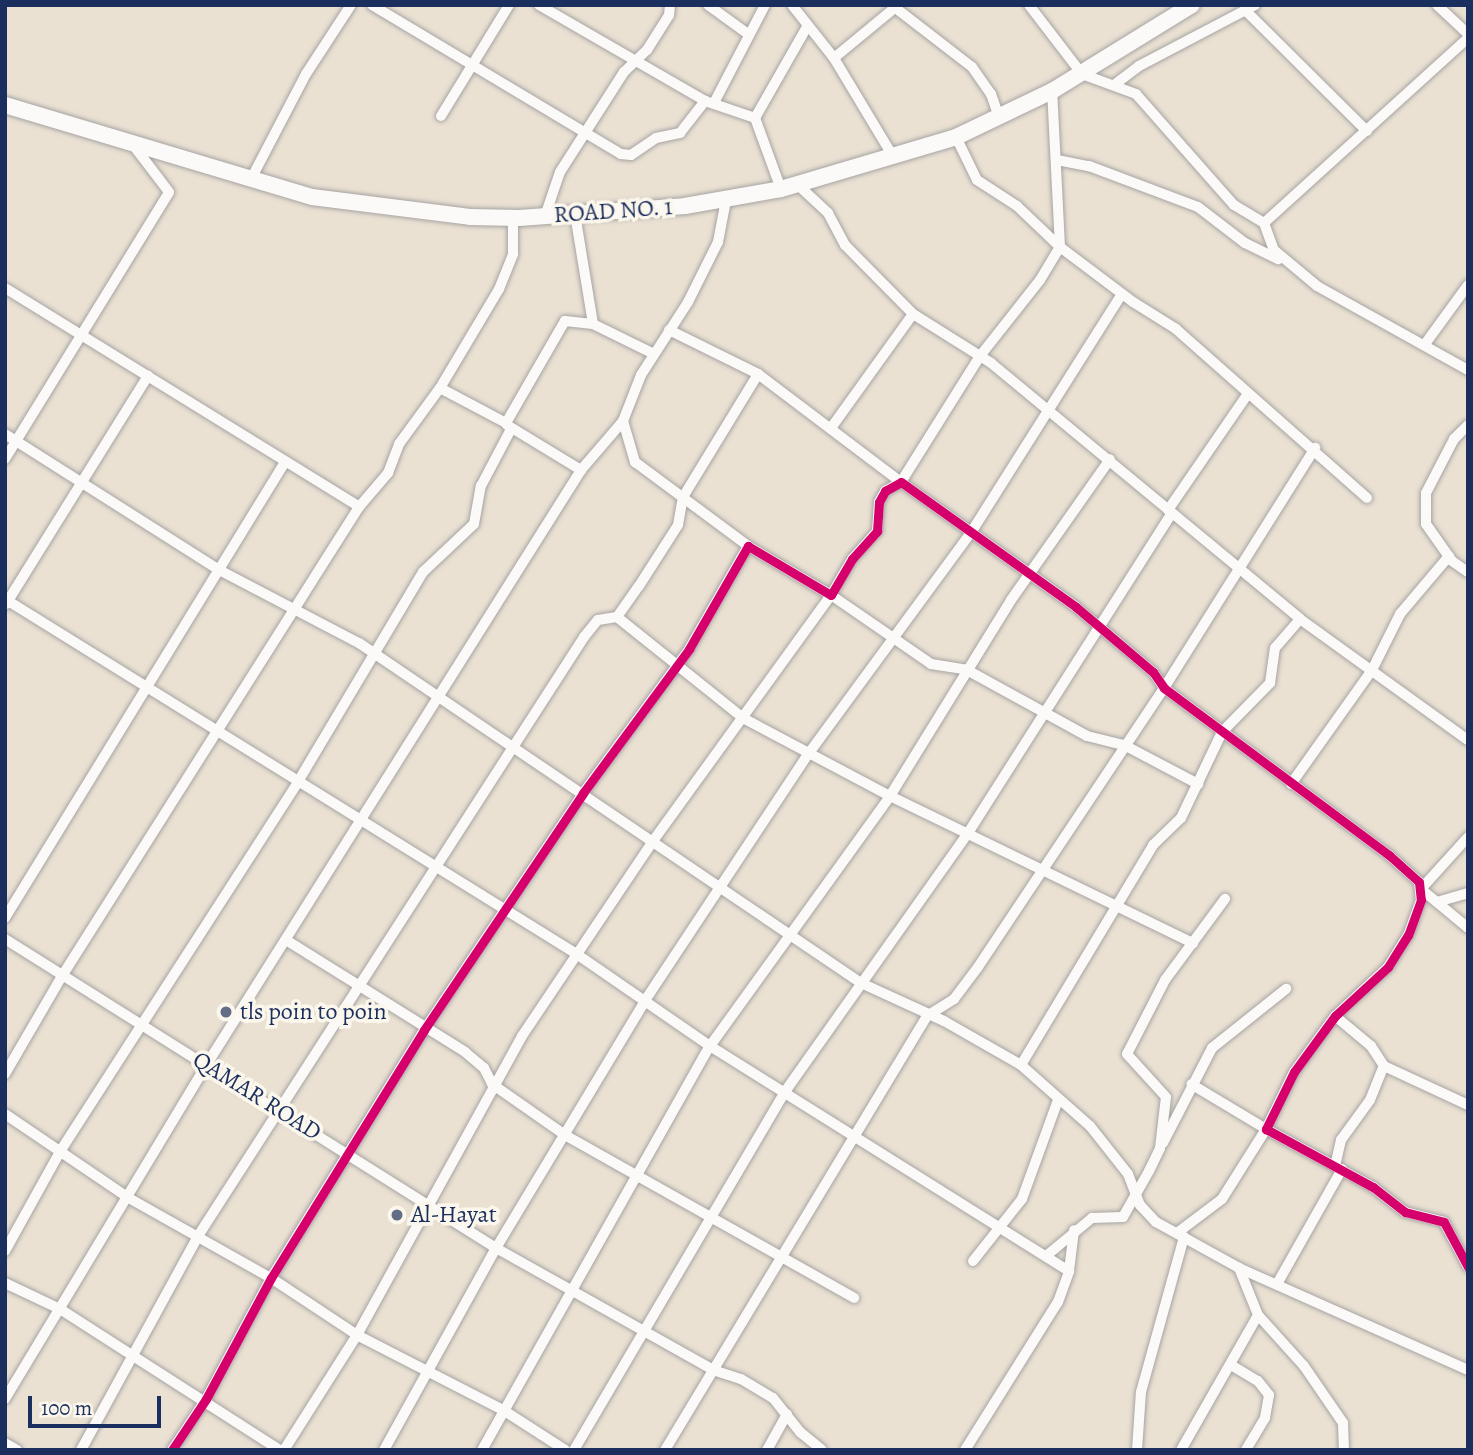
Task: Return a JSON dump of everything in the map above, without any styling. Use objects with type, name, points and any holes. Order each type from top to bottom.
[{"type":"highway","name":"ROAD NO. 1","points":[[5,105],[250,181],[312,197],[470,217],[513,218],[576,214],[726,200],[798,185],[895,158],[956,137],[1052,91],[1192,5]]},
{"type":"street","points":[[250,181],[306,74],[351,5]]},
{"type":"street","points":[[372,5],[470,67],[587,131],[607,147],[631,155],[656,138],[680,133],[710,101],[765,5]]},
{"type":"street","points":[[441,116],[509,5]]},
{"type":"street","points":[[539,5],[710,101],[755,118],[781,189]]},
{"type":"street","points":[[545,216],[551,189],[587,131],[669,15],[670,5]]},
{"type":"street","points":[[708,5],[748,34]]},
{"type":"street","points":[[792,5],[834,58],[895,158]]},
{"type":"street","points":[[1029,5],[1082,74],[1136,94],[1234,205],[1264,223],[1274,250],[1343,304],[1425,344],[1468,370]]},
{"type":"street","points":[[1264,223],[1468,36],[1437,5]]},
{"type":"street","points":[[834,58],[895,6],[972,67],[991,94],[999,117]]},
{"type":"street","points":[[1115,85],[1139,66],[1251,9],[1367,131]]},
{"type":"street","points":[[755,118],[807,27]]},
{"type":"street","points":[[5,1283],[60,1309],[133,1359],[206,1399],[282,1450],[357,1335],[429,1206],[492,1084],[575,953],[831,595],[852,559],[877,531],[881,498],[901,482],[981,356],[1041,280],[1060,247],[1052,91]]},
{"type":"street","points":[[956,137],[977,180],[1017,206],[1060,247],[1122,294],[1176,329],[1247,395],[1315,448],[1367,498]]},
{"type":"street","points":[[5,459],[169,192],[134,146]]},
{"type":"street","points":[[1057,160],[1100,170],[1198,207],[1245,243],[1295,267]]},
{"type":"street","points":[[798,185],[828,213],[845,246],[913,313],[981,356],[1110,459],[1300,620],[1468,740]]},
{"type":"street","points":[[5,1399],[207,1064],[581,470],[623,421],[654,354],[718,242],[726,200]]},
{"type":"street","points":[[576,214],[593,324]]},
{"type":"street","points":[[5,1074],[62,976],[295,613],[359,507],[388,473],[399,444],[440,388],[499,289],[513,254],[513,218]]},
{"type":"street","points":[[1425,344],[1468,285]]},
{"type":"street","points":[[6,288],[359,507]]},
{"type":"street","points":[[384,1450],[496,1248],[646,999],[809,753],[892,636],[972,531],[1122,294]]},
{"type":"street","points":[[831,428],[913,313]]},
{"type":"street","points":[[5,1251],[61,1150],[139,1023],[299,780],[371,654],[423,572],[474,524],[481,486],[508,426],[558,329],[565,321],[593,324],[654,354]]},
{"type":"street","points":[[670,330],[758,374],[901,482],[1076,607],[1097,629],[1153,672],[1164,688],[1389,855],[1421,889],[1468,928]]},
{"type":"street","points":[[617,617],[674,531],[684,497],[758,374]]},
{"type":"street","points":[[148,376],[86,481],[6,602],[220,729],[362,818],[433,866],[646,999],[710,1046],[783,1093],[1069,1271]]},
{"type":"street","points":[[440,388],[581,470]]},
{"type":"street","points":[[574,1450],[783,1093],[968,833],[1247,395]]},
{"type":"street","points":[[623,421],[635,462],[748,546],[831,595],[931,664],[967,670],[1087,736],[1124,745],[1198,784]]},
{"type":"street","points":[[1468,425],[1454,439],[1426,493],[1426,524],[1449,556],[1468,572]]},
{"type":"street","points":[[5,433],[86,481],[221,571],[295,613],[324,621],[515,747],[861,983],[927,1016],[944,1021],[1021,1065],[1090,1126],[1137,1194],[1147,1214],[1239,1268],[1468,1370]]},
{"type":"street","points":[[665,1450],[779,1255],[927,1016],[963,989],[1164,688],[1315,448]]},
{"type":"street","points":[[482,1450],[569,1290],[710,1046],[890,796],[967,670],[1110,459]]},
{"type":"street","points":[[5,918],[146,687],[221,571],[285,462]]},
{"type":"street","points":[[172,1450],[206,1399],[271,1278],[424,1030],[583,793],[678,665],[748,546]]},
{"type":"street","points":[[1291,784],[1372,670],[1400,614],[1449,556]]},
{"type":"street","points":[[81,1450],[198,1236],[433,866],[598,620],[617,617],[743,718],[890,796],[1121,905],[1193,943]]},
{"type":"street","points":[[1021,1065],[1121,905],[1153,845],[1181,818],[1222,732],[1266,689],[1279,641],[1300,620]]},
{"type":"street","points":[[1137,1450],[1141,1392],[1180,1235],[1222,1199],[1266,1129],[1294,1072],[1335,1016],[1388,967],[1416,920],[1421,889],[1468,837]]},
{"type":"street","points":[[1437,902],[1468,893]]},
{"type":"street","points":[[1160,1148],[1166,1097],[1127,1054],[1165,981],[1225,900]]},
{"type":"street","name":"QAMAR ROAD","points":[[5,939],[280,1109],[496,1248],[713,1370],[741,1379],[773,1398],[794,1425],[822,1450]]},
{"type":"street","points":[[286,940],[472,1058],[492,1084],[565,1135],[637,1173],[854,1298]]},
{"type":"street","points":[[1046,1256],[1074,1230],[1092,1218],[1123,1217],[1186,1102],[1191,1084],[1228,1031],[1286,989]]},
{"type":"street","points":[[1335,1016],[1371,1046],[1384,1066],[1468,1105]]},
{"type":"street","points":[[1277,1284],[1338,1167],[1341,1140],[1370,1100],[1384,1066]]},
{"type":"street","points":[[1191,1084],[1266,1129],[1338,1167],[1405,1212],[1444,1222],[1468,1267]]},
{"type":"street","points":[[973,1261],[1022,1199],[1058,1100]]},
{"type":"street","points":[[5,1114],[127,1197],[271,1278],[357,1335],[503,1410],[565,1450]]},
{"type":"street","points":[[965,1450],[1058,1302],[1069,1271],[1074,1230]]},
{"type":"street","points":[[1239,1268],[1258,1315],[1304,1366],[1343,1423],[1344,1450]]},
{"type":"street","points":[[1181,1450],[1258,1315]]},
{"type":"street","points":[[1231,1365],[1258,1381],[1269,1395],[1265,1418],[1246,1450]]},
{"type":"street","points":[[767,1450],[788,1414]]},
{"type":"street","points":[[5,1443],[17,1450]]},
{"type":"cycle path","points":[[172,1450],[206,1399],[271,1278],[424,1030],[583,793],[689,649],[748,546],[831,595],[852,559],[877,531],[879,502],[885,491],[901,482],[1076,607],[1153,672],[1164,688],[1389,855],[1419,882],[1421,900],[1408,935],[1388,967],[1335,1016],[1294,1072],[1266,1129],[1373,1187],[1405,1212],[1444,1222],[1468,1267]]},
{"type":"place","name":"tls poin to poin","points":[[226,1012]]},
{"type":"place","name":"Al-Hayat","points":[[397,1215]]}]
